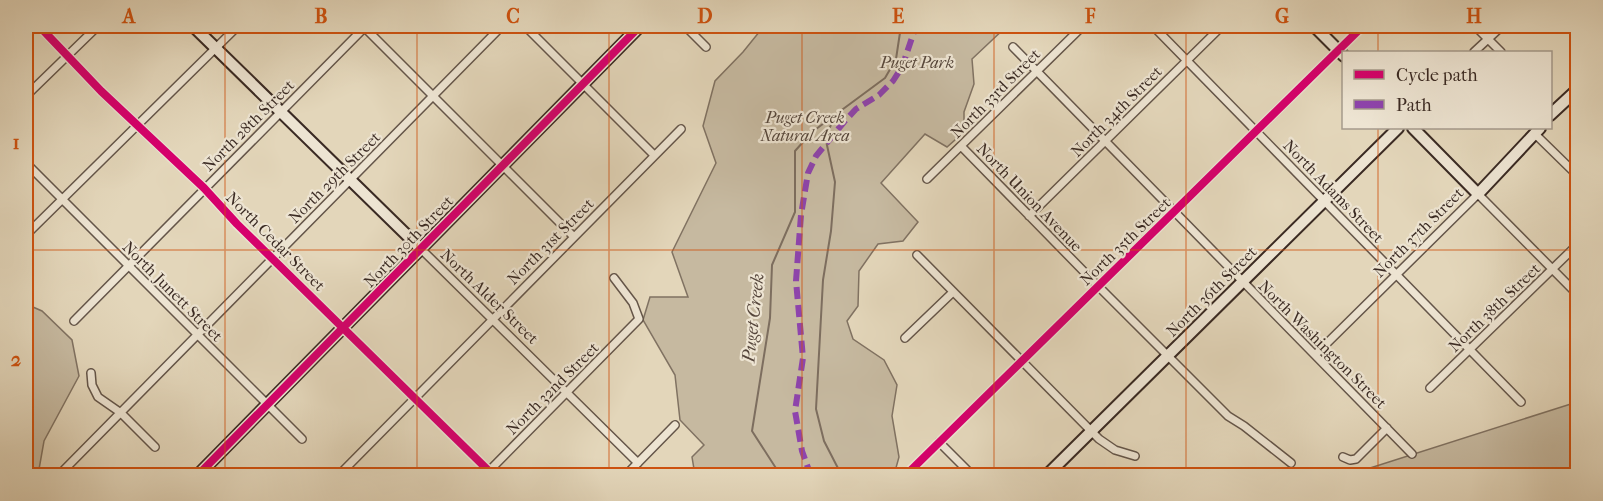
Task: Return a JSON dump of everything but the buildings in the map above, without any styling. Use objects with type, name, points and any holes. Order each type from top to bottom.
[{"type":"street","name":"North Cedar Street","points":[[39,26],[101,91],[204,188],[489,474]]},
{"type":"street","points":[[26,96],[98,26]]},
{"type":"street","name":"North Alder Street","points":[[193,26],[638,463]]},
{"type":"street","points":[[26,235],[238,26]]},
{"type":"street","points":[[364,26],[573,236]]},
{"type":"street","name":"North 28th Street","points":[[74,321],[364,26]]},
{"type":"street","name":"North 29th Street","points":[[58,476],[502,26]]},
{"type":"street","points":[[525,26],[654,155]]},
{"type":"street","name":"North 30th Street","points":[[197,476],[640,26]]},
{"type":"street","points":[[685,26],[706,46]]},
{"type":"street","name":"North 33rd Street","points":[[927,179],[1083,26]]},
{"type":"street","name":"North Adams Street","points":[[1153,26],[1521,402]]},
{"type":"street","name":"North 34th Street","points":[[1029,216],[1222,26]]},
{"type":"street","points":[[1314,26],[1341,53]]},
{"type":"street","name":"North 35th Street","points":[[1343,51],[1363,26]]},
{"type":"street","points":[[1475,26],[1500,51]]},
{"type":"street","points":[[1475,51],[1502,26]]},
{"type":"street","name":"North Washington Street","points":[[1013,47],[1413,454]]},
{"type":"street","name":"North 35th Street","points":[[905,476],[1256,131],[1341,53]]},
{"type":"street","points":[[1553,109],[1578,88]]},
{"type":"street","name":"North 31st Street","points":[[339,475],[681,129]]},
{"type":"street","name":"North 36th Street","points":[[1046,476],[1397,129]]},
{"type":"street","points":[[1414,129],[1578,295]]},
{"type":"street","points":[[1537,130],[1578,176]]},
{"type":"street","name":"North 37th Street","points":[[1315,355],[1478,194],[1537,130]]},
{"type":"street","name":"North Union Avenue","points":[[961,146],[1230,418],[1244,426],[1291,463]]},
{"type":"street","name":"North Junett Street","points":[[26,163],[302,439]]},
{"type":"street","name":"North 38th Street","points":[[1430,388],[1578,244]]},
{"type":"street","points":[[917,255],[1091,431],[1110,447],[1136,456]]},
{"type":"street","name":"North 32nd Street","points":[[489,474],[566,391],[639,319],[633,303],[614,278]]},
{"type":"street","points":[[905,338],[953,292]]},
{"type":"street","points":[[91,373],[92,385],[98,398],[121,413],[155,447]]},
{"type":"street","points":[[626,476],[675,425]]},
{"type":"street","points":[[1343,457],[1350,460],[1356,459],[1387,428]]},
{"type":"street","points":[[939,442],[973,476]]},
{"type":"green space","name":"Puget Creek Natural Area","points":[[764,26],[1007,26],[972,59],[974,84],[964,112],[964,132],[947,147],[925,134],[881,183],[918,222],[903,241],[878,244],[859,271],[858,306],[847,321],[853,339],[884,360],[897,385],[892,416],[899,457],[894,475],[695,475],[692,457],[704,445],[680,420],[675,375],[643,320],[650,297],[688,297],[672,252],[716,163],[703,126],[715,81]]},
{"type":"green space","points":[[26,304],[42,311],[72,340],[79,376],[44,441],[38,475],[26,475]]},
{"type":"green space","points":[[1577,402],[1577,475],[1345,476]]},
{"type":"waterway","name":"Puget Creek","points":[[781,476],[752,431],[770,318],[772,265],[795,212],[795,151],[812,132],[885,78],[896,59],[901,26]]},
{"type":"waterway","points":[[836,116],[825,136],[835,182],[831,231],[823,280],[816,409],[824,441],[842,476]]},
{"type":"marked path","points":[[811,476],[802,451],[795,411],[803,358],[796,281],[801,215],[808,173],[816,156],[856,109],[879,95],[893,81],[902,67],[916,26]]},
{"type":"cycle path","points":[[39,26],[101,91],[204,188],[237,224],[494,476]]},
{"type":"cycle path","points":[[197,476],[640,26]]},
{"type":"cycle path","points":[[905,476],[1363,26]]},
{"type":"park label","name":"Puget Park","points":[[917,62]]}]
